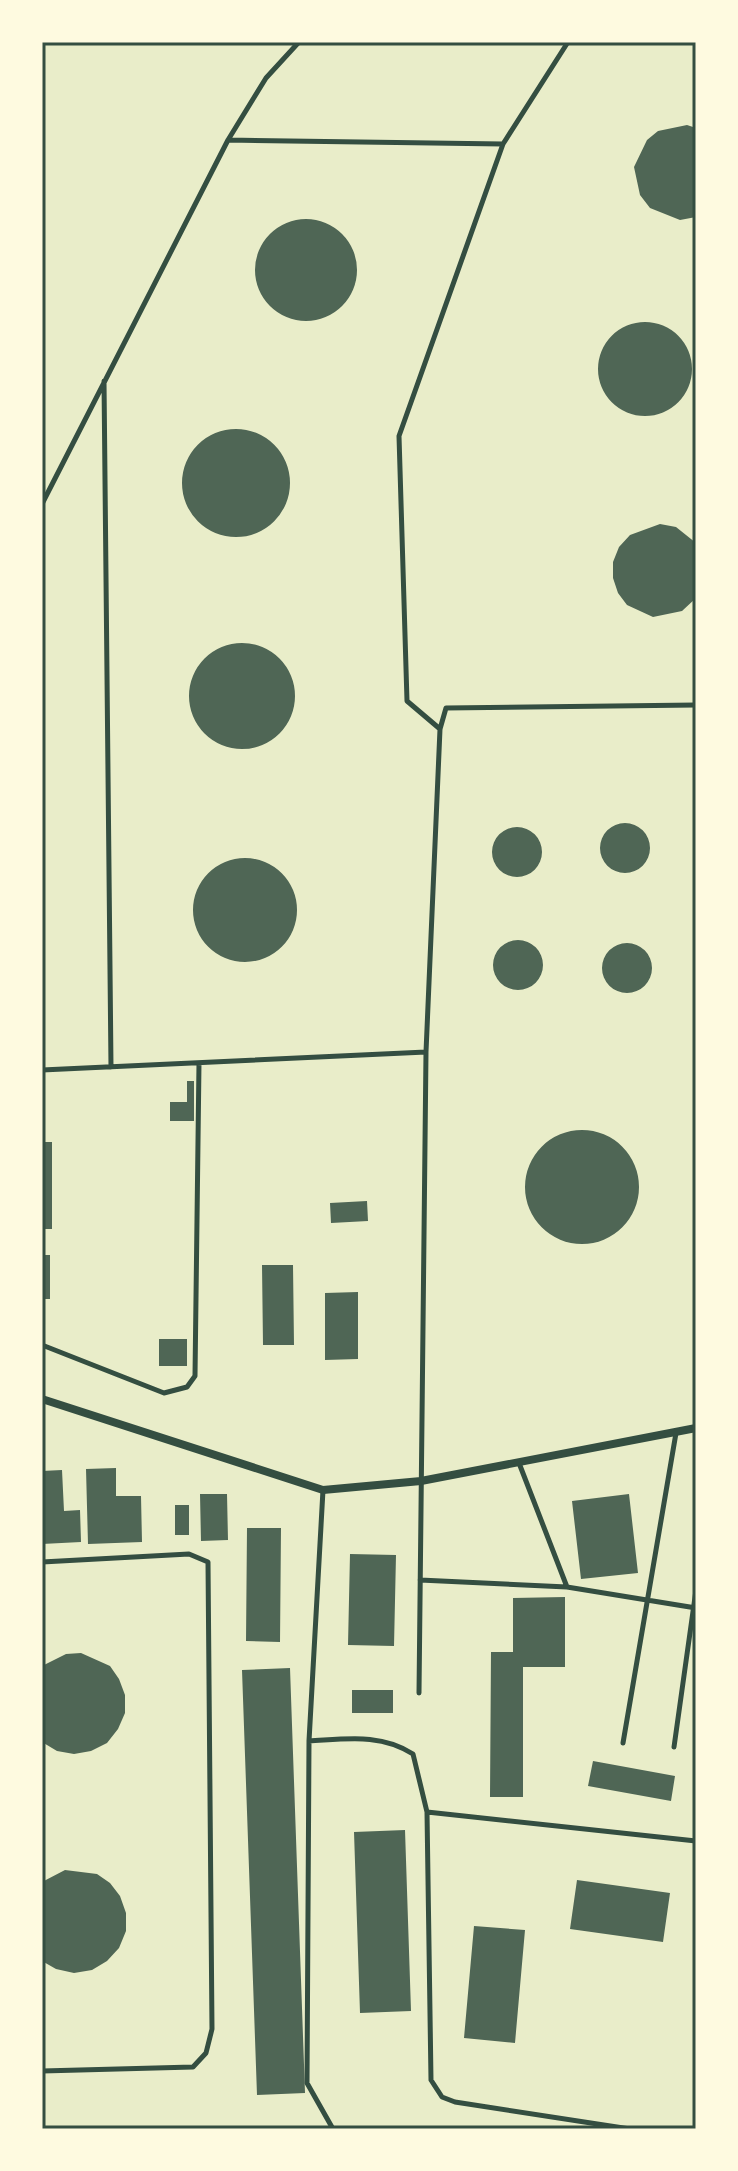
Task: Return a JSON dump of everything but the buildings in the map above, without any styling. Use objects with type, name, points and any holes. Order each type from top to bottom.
[{"type":"street","points":[[42,1399],[323,1490],[421,1481],[696,1428]]},
{"type":"lane","points":[[42,504],[228,140],[266,78],[299,42]]},
{"type":"lane","points":[[440,729],[407,701],[399,436],[503,144],[568,42]]},
{"type":"lane","points":[[228,140],[503,144]]},
{"type":"lane","points":[[104,381],[111,1067]]},
{"type":"lane","points":[[419,1693],[426,1052],[440,729],[446,708],[696,705]]},
{"type":"lane","points":[[42,1070],[426,1052]]},
{"type":"lane","points":[[42,1345],[164,1393],[176,1393],[187,1387],[195,1376],[199,1063]]},
{"type":"lane","points":[[623,1743],[676,1433]]},
{"type":"lane","points":[[519,1463],[567,1587]]},
{"type":"lane","points":[[323,1490],[309,1741],[307,2083],[333,2129]]},
{"type":"lane","points":[[42,1562],[189,1554],[208,1562],[212,2029],[206,2053],[193,2067],[42,2071]]},
{"type":"lane","points":[[420,1580],[567,1587],[695,1607]]},
{"type":"lane","points":[[674,1747],[696,1590]]},
{"type":"lane","points":[[309,1741],[379,1738],[396,1743],[413,1754],[427,1812],[428,2011],[431,2080],[435,2090],[455,2102],[630,2129]]},
{"type":"lane","points":[[427,1812],[696,1841]]}]
